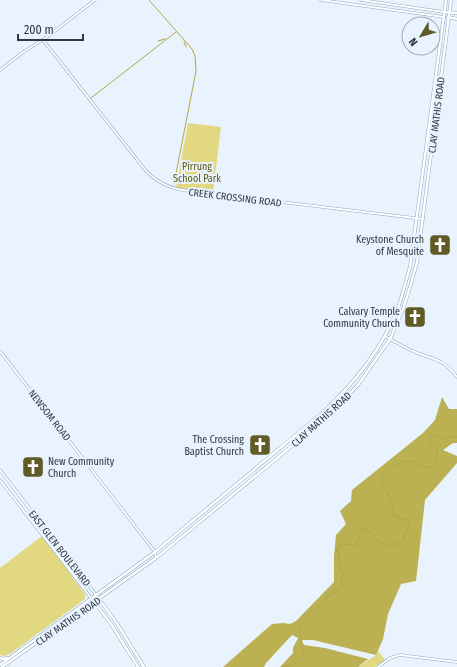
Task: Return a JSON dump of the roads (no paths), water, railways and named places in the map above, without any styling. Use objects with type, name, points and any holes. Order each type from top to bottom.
[{"type":"main road","name":"CLAY MATHIS ROAD","points":[[441,36],[446,0]]},
{"type":"main road","name":"CLAY MATHIS ROAD","points":[[2,667],[156,558],[335,409],[358,385],[380,354],[390,339],[403,309],[412,284],[417,262],[450,0]]},
{"type":"main road","points":[[444,12],[457,13]]},
{"type":"main road","points":[[444,17],[457,19]]},
{"type":"main road","name":"CLAY MATHIS ROAD","points":[[0,664],[155,552],[321,414],[344,392],[363,370],[384,336],[398,307],[410,267],[438,56]]},
{"type":"main road","points":[[436,71],[442,72]]},
{"type":"main road","points":[[428,130],[434,131]]},
{"type":"main road","points":[[223,495],[227,499]]},
{"type":"main road","name":"EAST GLEN BOULEVARD","points":[[96,595],[128,640],[144,667]]},
{"type":"main road","name":"EAST GLEN BOULEVARD","points":[[91,598],[114,629],[138,667]]},
{"type":"main road","points":[[0,658],[9,658]]},
{"type":"street","points":[[0,70],[22,53],[43,40],[95,0]]},
{"type":"street","points":[[321,0],[444,17]]},
{"type":"street","points":[[361,0],[444,12]]},
{"type":"street","points":[[401,11],[402,6]]},
{"type":"street","name":"CREEK CROSSING ROAD","points":[[43,40],[142,166],[150,175],[163,184],[182,190],[422,219]]},
{"type":"street","points":[[384,336],[416,352],[440,360],[457,377]]},
{"type":"street","name":"NEWSOM ROAD","points":[[0,351],[155,552],[156,558]]},
{"type":"street","name":"EAST GLEN BOULEVARD","points":[[0,470],[96,595]]},
{"type":"street","points":[[0,480],[4,476]]},
{"type":"street","name":"EAST GLEN BOULEVARD","points":[[0,480],[91,598]]},
{"type":"street","points":[[47,541],[51,541],[61,554],[63,552]]},
{"type":"street","points":[[378,667],[390,658],[400,655],[457,662]]},
{"type":"waterway","points":[[149,0],[192,49],[195,56],[196,71],[174,184]]},
{"type":"waterway","points":[[91,98],[176,32]]},
{"type":"waterway","points":[[158,41],[165,39]]},
{"type":"waterway","points":[[184,42],[186,47]]},
{"type":"waterway","points":[[282,667],[292,666],[303,654],[299,626],[328,596],[338,591],[342,586],[343,573],[340,569],[341,563],[337,551],[338,546],[343,544],[356,545],[362,530],[364,529],[371,532],[379,542],[390,547],[404,540],[410,524],[406,519],[401,519],[397,515],[393,516],[393,507],[382,484],[382,479],[387,471],[395,465],[410,461],[428,468],[433,464],[437,456],[436,446],[430,442],[430,437],[434,434],[444,439],[454,436],[457,437]]},
{"type":"place","name":"Keystone Church of Mesquite","points":[[440,245]]},
{"type":"place","name":"Calvary Temple Community Church","points":[[415,317]]},
{"type":"place","name":"The Crossing Baptist Church","points":[[260,445]]},
{"type":"place","name":"New Community Church","points":[[33,467]]},
{"type":"park label","name":"Pirrung School Park","points":[[197,172]]}]
